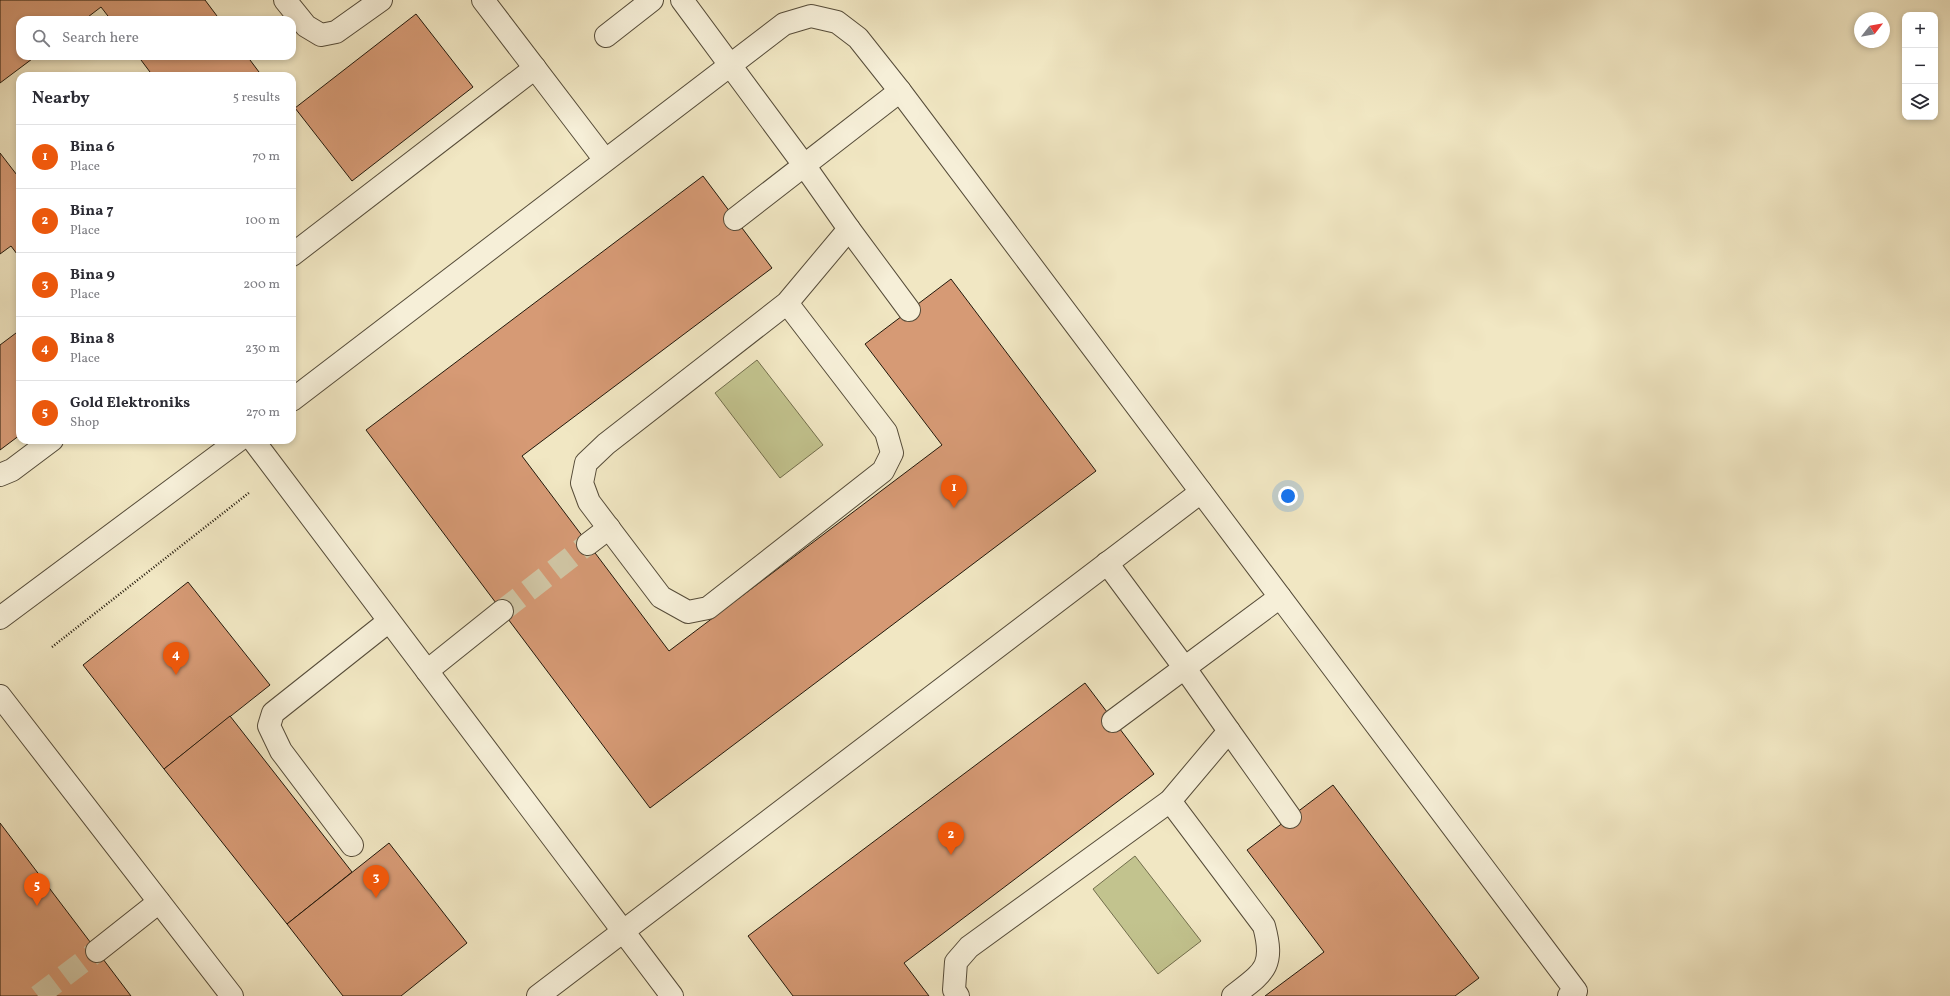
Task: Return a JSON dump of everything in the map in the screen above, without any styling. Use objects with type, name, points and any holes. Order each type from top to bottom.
[{"type":"street","points":[[285,0],[306,26],[321,35],[336,32],[381,0]]},
{"type":"street","points":[[483,0],[606,160]]},
{"type":"street","points":[[606,36],[652,0]]},
{"type":"street","points":[[682,0],[909,310]]},
{"type":"street","points":[[296,397],[784,24],[811,16],[837,22],[858,38],[900,91],[1280,597],[1575,994]]},
{"type":"street","points":[[296,252],[535,68]]},
{"type":"street","points":[[735,219],[900,91]]},
{"type":"street","points":[[787,303],[886,432],[892,453],[883,471],[708,608],[688,612],[661,597],[589,502],[582,482],[586,463],[606,444],[787,303],[849,230]]},
{"type":"street","points":[[0,475],[12,470],[47,444]]},
{"type":"street","points":[[0,618],[234,444]]},
{"type":"street","points":[[257,444],[672,996]]},
{"type":"street","points":[[538,996],[1201,492]]},
{"type":"street","points":[[588,544],[609,528]]},
{"type":"street","points":[[1107,563],[1184,666],[1290,818]]},
{"type":"street","points":[[1113,720],[1184,666],[1280,597]]},
{"type":"street","points":[[427,670],[502,611]]},
{"type":"street","points":[[352,845],[281,751],[269,726],[273,713],[390,621]]},
{"type":"street","points":[[0,696],[232,996]]},
{"type":"street","points":[[958,996],[954,990],[956,962],[969,947],[1170,801],[1229,731]]},
{"type":"street","points":[[1170,801],[1264,926],[1270,946],[1266,966],[1257,977],[1233,996]]},
{"type":"street","points":[[97,951],[159,902]]},
{"type":"path","points":[[52,648],[250,492]]},
{"type":"green space","points":[[757,360],[823,445],[780,478],[715,393]]},
{"type":"green space","points":[[1135,856],[1201,941],[1158,974],[1093,889]]},
{"type":"building","points":[[0,0],[205,0],[217,16],[108,16],[101,7],[89,16],[16,16],[16,60],[31,60],[0,83]]},
{"type":"building","points":[[416,14],[473,87],[352,181],[296,109],[296,107]]},
{"type":"building","points":[[141,60],[250,60],[259,72],[150,72]]},
{"type":"building","points":[[0,153],[16,174],[16,253],[11,246],[0,254]]},
{"type":"building","points":[[703,176],[772,268],[522,456],[669,651],[942,445],[865,344],[951,279],[1096,471],[650,808],[366,430]]},
{"type":"building","points":[[16,333],[16,438],[0,450],[0,345]]},
{"type":"building","points":[[188,582],[270,685],[164,769],[83,665]]},
{"type":"building","points":[[1085,683],[1154,774],[904,963],[929,996],[793,996],[748,936]]},
{"type":"building","points":[[230,716],[352,872],[287,924],[164,769]]},
{"type":"building","points":[[1333,785],[1479,978],[1455,996],[1265,996],[1324,952],[1247,850]]},
{"type":"building","points":[[0,823],[131,996],[0,996]]},
{"type":"building","points":[[389,843],[467,943],[401,996],[343,996],[287,924]]},
{"type":"tunnel","points":[[502,611],[588,544]]},
{"type":"tunnel","points":[[38,996],[97,951]]},
{"type":"place","name":"Bina 6","points":[[954,508]]},
{"type":"place","name":"Bina 8","points":[[176,675]]},
{"type":"place","name":"Bina 7","points":[[951,855]]},
{"type":"place","name":"Bina 9","points":[[376,898]]},
{"type":"place","name":"Gold Elektroniks","points":[[37,906]]}]
